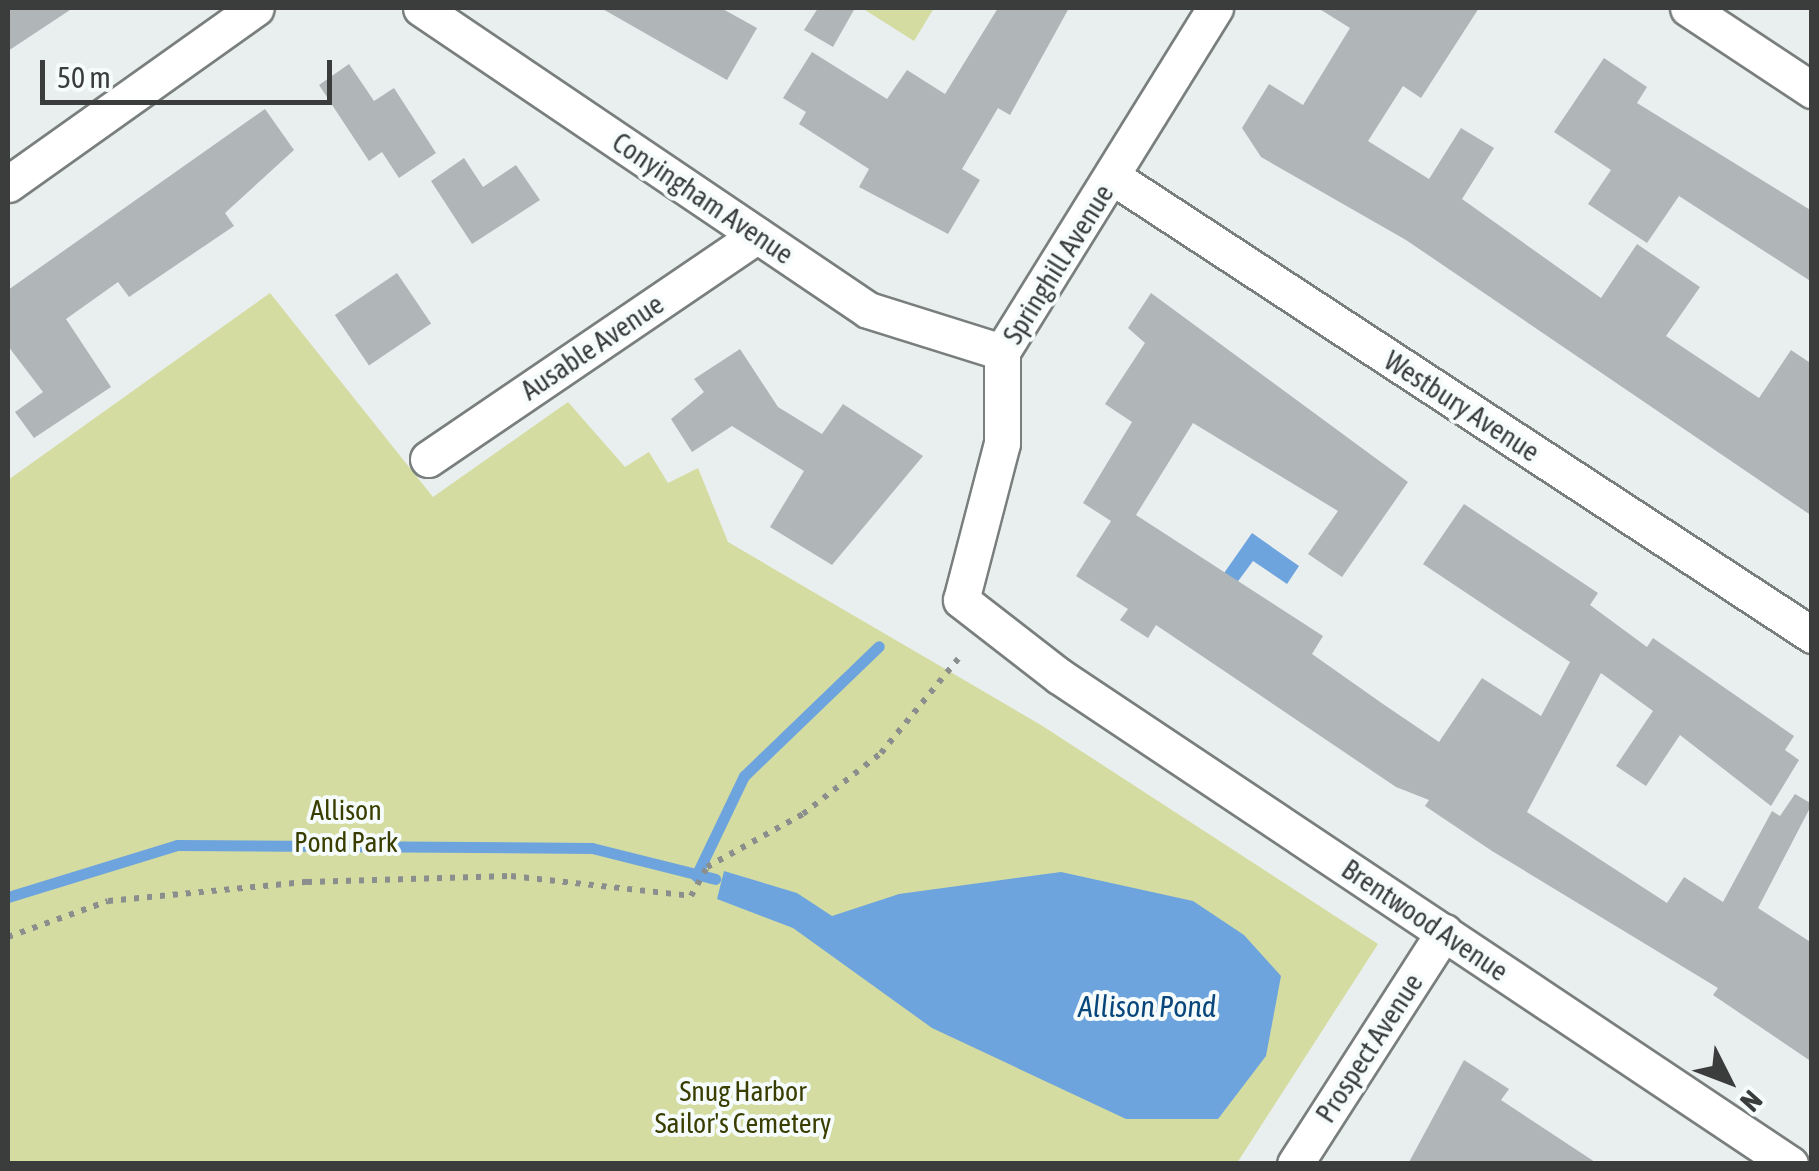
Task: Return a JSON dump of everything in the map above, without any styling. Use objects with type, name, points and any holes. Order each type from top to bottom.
[{"type":"street","points":[[8,184],[256,8]]},
{"type":"street","name":"Conyingham Avenue","points":[[422,8],[868,310],[1002,352]]},
{"type":"street","name":"Springhill Avenue","points":[[1059,676],[961,600],[1002,443],[1002,352],[1215,8]]},
{"type":"street","points":[[1688,8],[1812,90]]},
{"type":"street","name":"Westbury Avenue","points":[[1113,177],[1812,635]]},
{"type":"street","name":"Ausable Avenue","points":[[428,458],[757,235]]},
{"type":"street","name":"Brentwood Avenue","points":[[1059,676],[1790,1164]]},
{"type":"street","name":"Prospect Avenue","points":[[1294,1164],[1444,932]]},
{"type":"path","points":[[8,936],[108,901],[307,882],[511,876],[692,896],[707,867],[803,814],[880,753],[958,659]]},
{"type":"green space","points":[[862,8],[934,8],[914,41]]},
{"type":"green space","name":"Allison Pond Park","points":[[270,293],[433,497],[568,402],[625,467],[649,452],[668,483],[698,468],[728,542],[1041,725],[1378,944],[1237,1163],[8,1163],[8,480]]},
{"type":"water","points":[[1252,533],[1299,566],[1287,584],[1253,561],[1236,584],[1222,576]]},
{"type":"water","name":"Allison Pond","points":[[724,871],[797,893],[832,916],[899,894],[1061,872],[1193,901],[1244,935],[1281,976],[1266,1056],[1218,1119],[1126,1119],[932,1028],[793,928],[717,899]]},
{"type":"building","points":[[8,8],[73,8],[8,51]]},
{"type":"building","points":[[601,8],[721,8],[757,28],[727,80]]},
{"type":"building","points":[[818,8],[855,8],[833,47],[804,30]]},
{"type":"building","points":[[998,8],[1069,8],[1010,115],[998,108],[962,169],[980,180],[948,234],[859,187],[869,169],[799,124],[806,112],[783,98],[812,52],[887,99],[907,70],[945,94]]},
{"type":"building","points":[[1318,8],[1479,8],[1421,98],[1403,86],[1368,141],[1429,179],[1461,128],[1494,148],[1462,199],[1601,298],[1637,244],[1700,287],[1666,336],[1759,398],[1791,350],[1812,364],[1812,516],[1406,240],[1261,157],[1242,128],[1269,84],[1303,105],[1350,28]]},
{"type":"building","points":[[1604,58],[1647,87],[1637,103],[1812,211],[1812,282],[1679,196],[1647,243],[1588,204],[1611,170],[1554,132]]},
{"type":"building","points":[[349,64],[374,101],[394,88],[436,153],[399,178],[382,152],[369,161],[319,85]]},
{"type":"building","points":[[265,109],[294,150],[225,213],[234,226],[129,297],[118,282],[66,319],[111,387],[34,438],[15,412],[43,392],[8,346],[8,290]]},
{"type":"building","points":[[464,158],[483,187],[516,165],[540,200],[472,244],[431,181]]},
{"type":"building","points":[[397,273],[431,324],[369,366],[335,315]]},
{"type":"building","points":[[1151,293],[1408,482],[1342,577],[1308,554],[1338,511],[1193,423],[1136,515],[1323,636],[1312,654],[1383,704],[1439,742],[1482,678],[1541,716],[1570,662],[1423,564],[1464,504],[1598,593],[1590,605],[1647,647],[1653,638],[1794,736],[1785,750],[1799,760],[1771,806],[1680,735],[1646,786],[1616,766],[1653,711],[1601,673],[1527,812],[1667,903],[1684,877],[1723,902],[1772,811],[1780,816],[1795,794],[1812,804],[1758,908],[1812,943],[1812,1062],[1713,995],[1718,988],[1492,851],[1425,806],[1429,800],[1396,787],[1156,625],[1148,638],[1120,620],[1128,609],[1076,576],[1111,521],[1083,503],[1132,422],[1105,404],[1145,343],[1128,328]]},
{"type":"building","points":[[740,349],[778,407],[822,434],[843,404],[923,456],[832,565],[770,527],[804,471],[732,426],[692,452],[671,419],[704,392],[694,379]]},
{"type":"building","points":[[1464,1060],[1509,1089],[1501,1100],[1598,1164],[1408,1164]]},
{"type":"waterway","points":[[696,876],[744,776],[879,646]]},
{"type":"waterway","points":[[8,897],[177,845],[592,848],[715,879]]},
{"type":"park label","name":"Snug Harbor Sailor's Cemetery","points":[[743,1107]]}]
